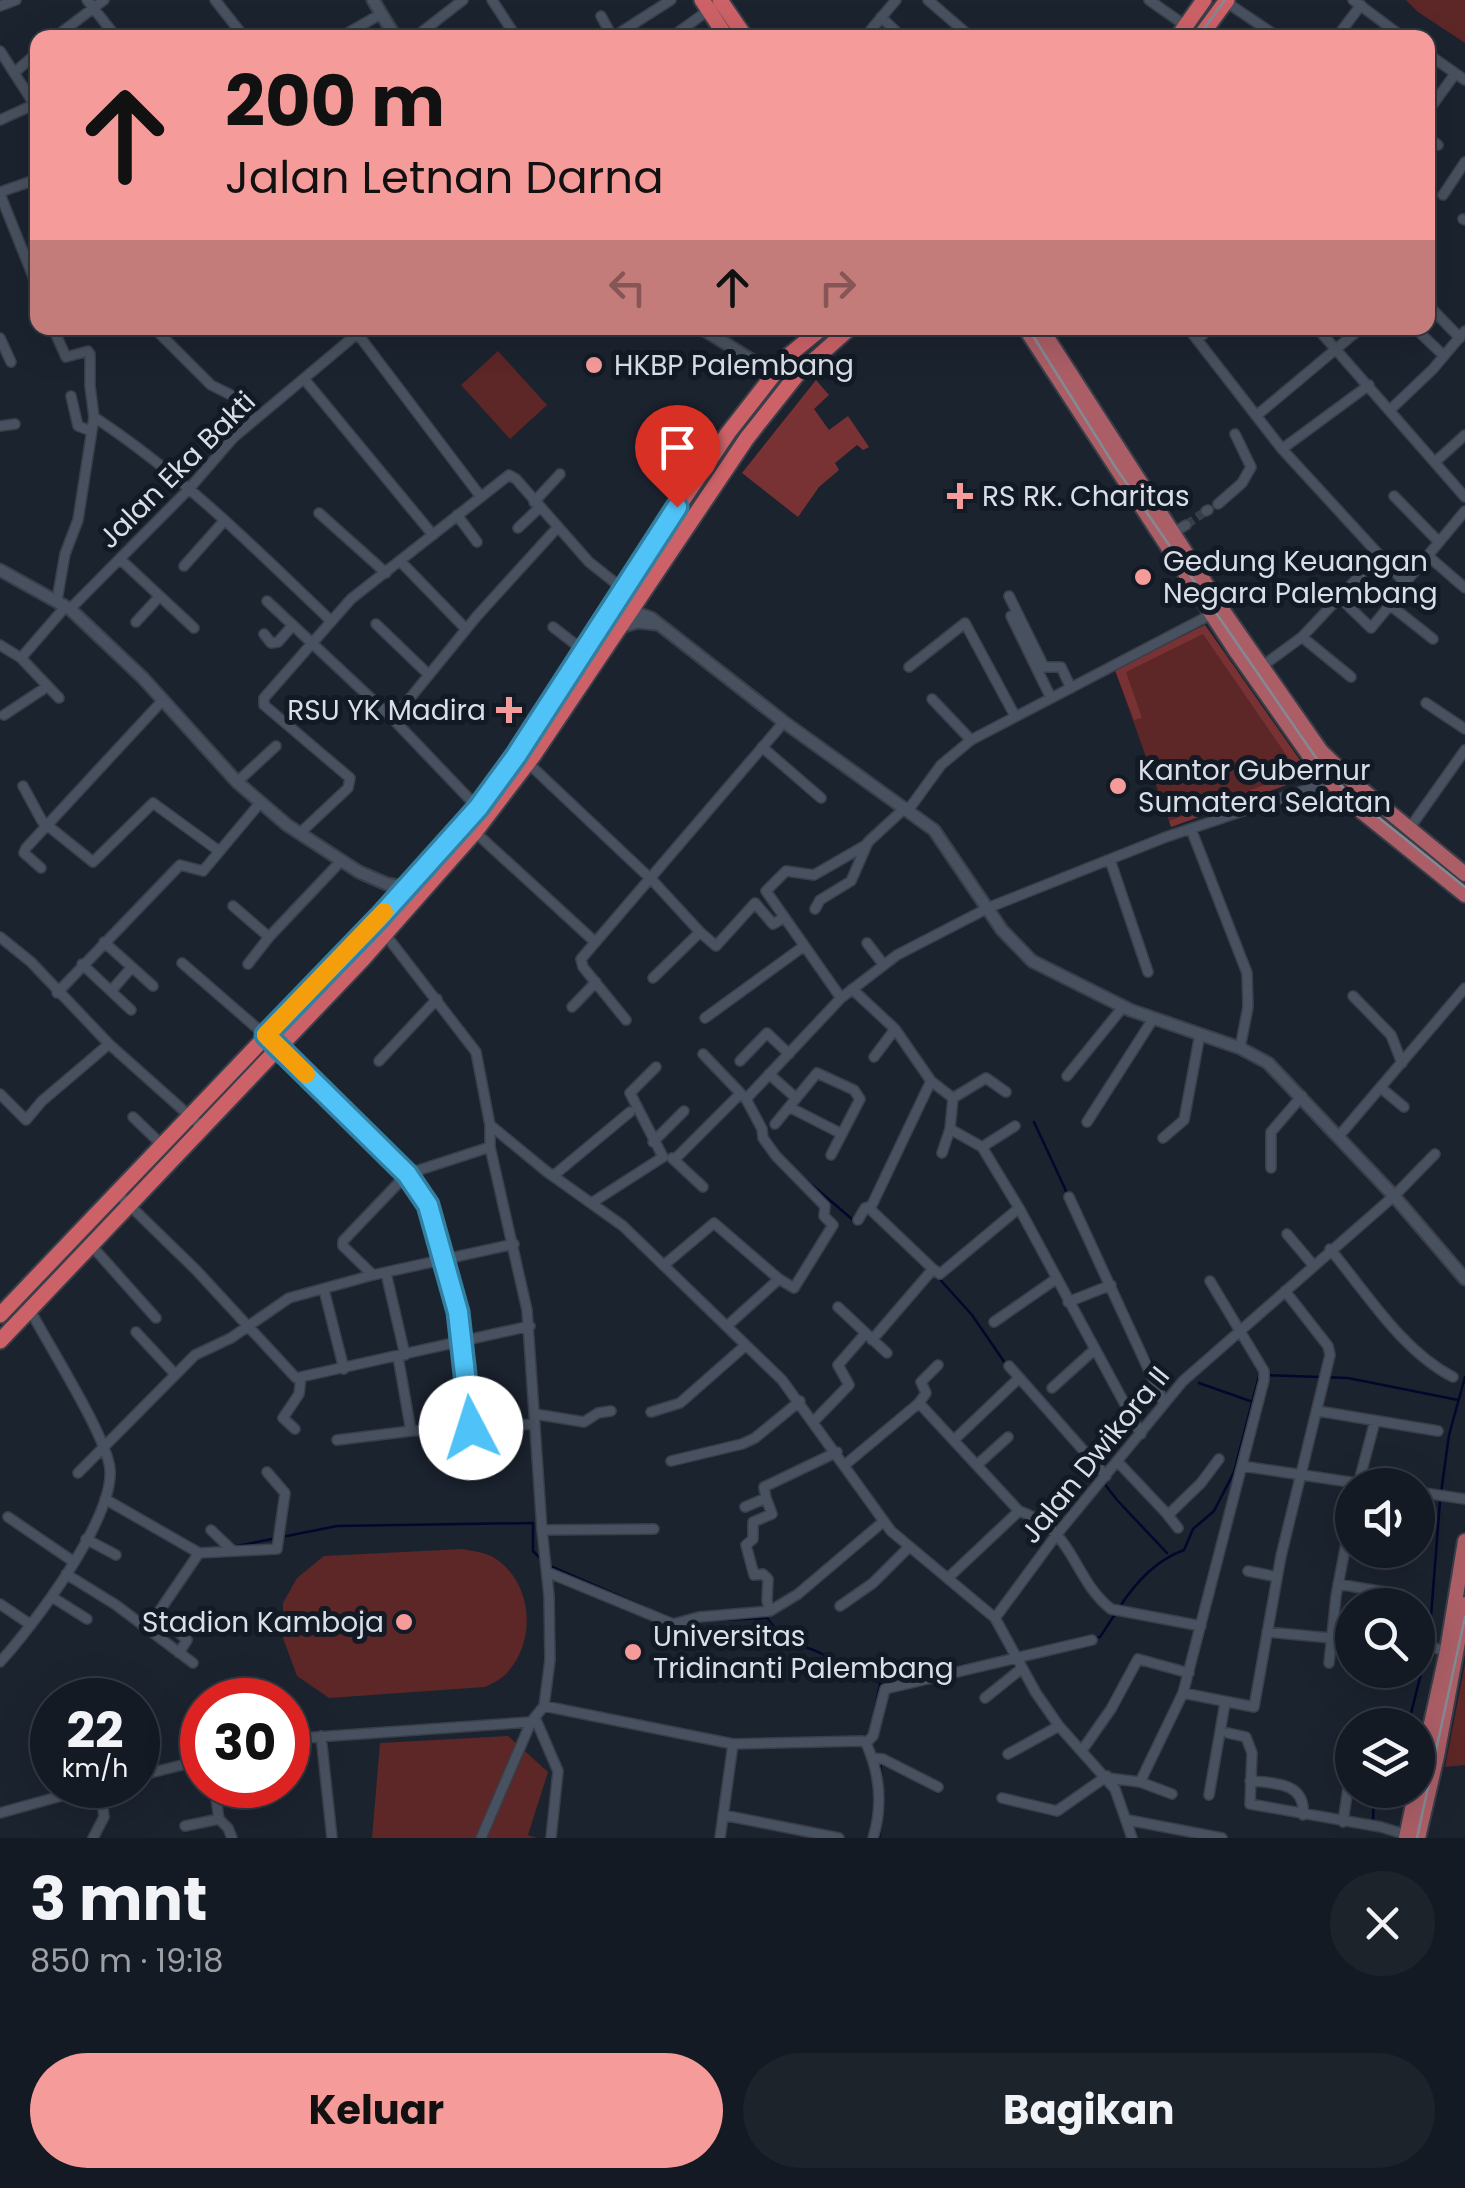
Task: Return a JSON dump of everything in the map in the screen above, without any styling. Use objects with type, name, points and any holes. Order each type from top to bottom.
[{"type":"highway","points":[[1183,30],[1204,0]]},
{"type":"highway","points":[[1205,30],[1227,1]]},
{"type":"highway","points":[[710,3],[724,30]]},
{"type":"highway","points":[[710,3],[738,30]]},
{"type":"highway","points":[[0,1314],[66,1258],[90,1244],[128,1206],[195,1122],[478,808],[584,651],[617,618],[622,588],[764,375],[805,335]]},
{"type":"highway","points":[[764,375],[813,335]]},
{"type":"highway","points":[[271,1040],[385,934],[475,832],[528,763],[617,618],[777,398],[841,335]]},
{"type":"highway","points":[[0,1341],[30,1310],[117,1193],[161,1144],[195,1122]]},
{"type":"main road","points":[[1030,335],[1281,720],[1317,756],[1342,772],[1465,874]]},
{"type":"main road","points":[[1047,335],[1180,528],[1317,756],[1322,784],[1465,894]]},
{"type":"main road","points":[[1322,784],[1342,772]]},
{"type":"main road","points":[[1433,1708],[1465,1541]]},
{"type":"main road","points":[[1410,1837],[1449,1696],[1465,1604]]},
{"type":"main road","points":[[1440,1680],[1449,1696]]},
{"type":"main road","points":[[1410,1837],[1414,1808]]},
{"type":"street","points":[[0,6],[16,0]]},
{"type":"street","points":[[63,30],[90,4],[104,0]]},
{"type":"street","points":[[215,0],[239,30]]},
{"type":"street","points":[[373,0],[391,30]]},
{"type":"street","points":[[424,30],[463,0]]},
{"type":"street","points":[[492,0],[513,30]]},
{"type":"street","points":[[624,30],[671,0]]},
{"type":"street","points":[[871,30],[896,0]]},
{"type":"street","points":[[928,0],[963,30]]},
{"type":"street","points":[[1149,0],[1180,30]]},
{"type":"street","points":[[1227,1],[1267,30]]},
{"type":"street","points":[[679,30],[710,3]]},
{"type":"street","points":[[1341,30],[1357,3],[1393,30]]},
{"type":"street","points":[[90,4],[111,30]]},
{"type":"street","points":[[353,30],[381,14]]},
{"type":"street","points":[[602,16],[609,30]]},
{"type":"street","points":[[881,18],[894,30]]},
{"type":"street","points":[[0,51],[8,70],[30,100]]},
{"type":"street","points":[[8,70],[30,57]]},
{"type":"street","points":[[1435,59],[1465,80]]},
{"type":"street","points":[[1435,101],[1455,74]]},
{"type":"street","points":[[0,120],[30,110]]},
{"type":"street","points":[[1443,194],[1465,162]]},
{"type":"street","points":[[30,182],[0,193],[30,270]]},
{"type":"street","points":[[22,252],[30,250]]},
{"type":"street","points":[[1391,409],[1463,334],[1435,311]]},
{"type":"street","points":[[57,335],[66,358],[88,351],[90,354],[94,416],[78,520],[66,554],[64,605]]},
{"type":"street","points":[[161,335],[211,385],[235,398],[255,418]]},
{"type":"street","name":"Jalan Eka Bakti","points":[[21,658],[64,605],[121,560],[255,418],[354,335]]},
{"type":"street","points":[[364,335],[481,496]]},
{"type":"street","points":[[711,335],[764,375]]},
{"type":"street","points":[[1193,335],[1282,449],[1407,583],[1465,511]]},
{"type":"street","points":[[1196,340],[1202,335]]},
{"type":"street","points":[[1324,335],[1465,497]]},
{"type":"street","points":[[1256,416],[1354,335]]},
{"type":"street","points":[[1422,335],[1444,356]]},
{"type":"street","points":[[1,342],[10,362]]},
{"type":"street","points":[[305,380],[433,535]]},
{"type":"street","points":[[1282,449],[1370,385]]},
{"type":"street","points":[[71,396],[78,426],[91,431]]},
{"type":"street","points":[[94,416],[131,441],[224,521],[331,621]]},
{"type":"street","points":[[0,426],[15,424]]},
{"type":"street","points":[[1218,504],[1242,483],[1252,467],[1235,434]]},
{"type":"street","points":[[1436,462],[1465,435]]},
{"type":"street","points":[[518,528],[560,474]]},
{"type":"street","points":[[299,834],[351,784],[350,778],[264,705],[264,698],[351,599],[481,496],[512,475],[589,562],[622,588]]},
{"type":"street","points":[[1394,496],[1438,542]]},
{"type":"street","points":[[319,513],[386,573]]},
{"type":"street","points":[[458,515],[477,542]]},
{"type":"street","points":[[184,566],[224,521]]},
{"type":"street","points":[[392,719],[556,528]]},
{"type":"street","points":[[1261,668],[1302,637],[1378,556]]},
{"type":"street","points":[[1428,556],[1465,588]]},
{"type":"street","points":[[121,560],[194,628]]},
{"type":"street","points":[[400,562],[466,629]]},
{"type":"street","points":[[0,570],[64,605],[163,700],[237,782],[299,834],[387,884],[424,891]]},
{"type":"street","points":[[1008,596],[1044,668],[1061,667],[1071,688]]},
{"type":"street","points":[[1339,596],[1371,628],[1390,605],[1433,638]]},
{"type":"street","points":[[136,622],[159,597]]},
{"type":"street","points":[[267,601],[392,719],[478,808]]},
{"type":"street","points":[[617,618],[644,614],[784,722],[907,808],[940,836],[1010,940],[1032,961],[1123,1007],[1240,1048],[1268,1063],[1394,1196],[1465,1279]]},
{"type":"street","points":[[841,998],[766,893],[776,878],[792,870],[814,876],[866,845],[907,808],[941,765],[971,740],[1212,614]]},
{"type":"street","points":[[1012,616],[1051,698]]},
{"type":"street","points":[[909,668],[965,622],[1015,716]]},
{"type":"street","points":[[376,624],[428,674]]},
{"type":"street","points":[[264,634],[271,642],[278,642],[293,625]]},
{"type":"street","points":[[553,627],[584,651]]},
{"type":"street","points":[[1302,637],[1352,677]]},
{"type":"street","points":[[0,645],[21,658],[59,698]]},
{"type":"street","points":[[4,715],[48,686]]},
{"type":"street","points":[[932,699],[971,740]]},
{"type":"street","points":[[42,868],[24,852],[163,700]]},
{"type":"street","points":[[1426,703],[1465,730]]},
{"type":"street","points":[[626,1020],[583,966],[581,958],[784,722]]},
{"type":"street","points":[[237,782],[276,746]]},
{"type":"street","points":[[762,747],[821,798]]},
{"type":"street","points":[[1410,829],[1465,750]]},
{"type":"street","points":[[528,763],[717,946],[754,904],[773,924],[782,919]]},
{"type":"street","points":[[593,1202],[668,1158],[743,1097],[841,998],[882,964],[987,908],[1191,829],[1322,784]]},
{"type":"street","points":[[23,786],[47,824],[95,863],[153,802],[220,852]]},
{"type":"street","points":[[58,992],[180,865],[200,872],[260,803]]},
{"type":"street","points":[[1191,829],[1247,973],[1248,1008],[1240,1048]]},
{"type":"street","points":[[475,832],[594,942]]},
{"type":"street","points":[[815,909],[820,900],[851,880],[866,845]]},
{"type":"street","points":[[1110,860],[1148,972]]},
{"type":"street","points":[[248,964],[341,861]]},
{"type":"street","points":[[232,906],[270,937]]},
{"type":"street","points":[[653,978],[700,932]]},
{"type":"street","points":[[385,934],[476,1052],[490,1125],[490,1147],[530,1326],[550,1660],[544,1706],[481,1838]]},
{"type":"street","points":[[0,938],[31,962],[109,1044],[195,1122]]},
{"type":"street","points":[[104,942],[153,986]]},
{"type":"street","points":[[867,942],[882,964]]},
{"type":"street","points":[[705,1018],[804,946]]},
{"type":"street","points":[[182,963],[271,1040],[407,1174],[431,1211],[464,1342],[471,1428]]},
{"type":"street","points":[[82,964],[132,1010]]},
{"type":"street","points":[[111,990],[132,966]]},
{"type":"street","points":[[572,1007],[596,982]]},
{"type":"street","points":[[1339,1136],[1465,988]]},
{"type":"street","points":[[852,989],[895,1029],[930,1081],[952,1098]]},
{"type":"street","points":[[1353,996],[1391,1035],[1402,1063]]},
{"type":"street","points":[[379,1061],[437,1000]]},
{"type":"street","points":[[1067,1076],[1123,1007]]},
{"type":"street","points":[[1087,1122],[1153,1019]]},
{"type":"street","points":[[874,1057],[895,1029]]},
{"type":"street","points":[[740,1061],[768,1033],[789,1054]]},
{"type":"street","points":[[1163,1138],[1184,1120],[1200,1034]]},
{"type":"street","points":[[0,1094],[26,1120],[42,1101],[109,1044]]},
{"type":"street","points":[[664,1265],[714,1222],[789,1288],[796,1286],[834,1224],[824,1216],[826,1206],[776,1156],[743,1097],[703,1054]]},
{"type":"street","points":[[656,1067],[630,1093],[653,1142],[703,1187]]},
{"type":"street","points":[[775,1124],[819,1073],[858,1094],[860,1099],[831,1155]]},
{"type":"street","points":[[769,1074],[792,1103],[842,1134]]},
{"type":"street","points":[[952,1098],[984,1079],[1006,1092]]},
{"type":"street","points":[[930,1081],[872,1206],[872,1214],[931,1271],[940,1273],[1019,1208]]},
{"type":"street","points":[[1381,1088],[1404,1107]]},
{"type":"street","points":[[1272,1168],[1271,1132],[1302,1096]]},
{"type":"street","points":[[942,1153],[950,1130],[952,1098]]},
{"type":"street","points":[[553,1176],[630,1112]]},
{"type":"street","points":[[653,1142],[684,1112]]},
{"type":"street","points":[[134,1117],[161,1144]]},
{"type":"street","points":[[490,1125],[623,1226],[800,1401],[884,1521],[909,1547],[995,1618],[1021,1669],[1059,1726],[1107,1777],[1128,1820],[1132,1838]]},
{"type":"street","points":[[982,1147],[1015,1126]]},
{"type":"street","points":[[950,1130],[982,1147],[1141,1434]]},
{"type":"street","points":[[373,1276],[343,1246],[343,1241],[407,1174],[490,1147]]},
{"type":"street","name":"Jalan Dwikora II","points":[[995,1618],[1057,1534],[1183,1381],[1394,1196],[1434,1154]]},
{"type":"street","points":[[117,1193],[196,1270],[290,1374],[301,1378],[530,1326]]},
{"type":"street","points":[[1069,1197],[1164,1403]]},
{"type":"street","points":[[858,1220],[865,1208],[872,1206]]},
{"type":"street","points":[[1287,1234],[1313,1265]]},
{"type":"street","points":[[90,1244],[156,1318]]},
{"type":"street","points":[[78,1473],[200,1351],[290,1298],[514,1244]]},
{"type":"street","points":[[1330,1249],[1412,1346],[1453,1377]]},
{"type":"street","points":[[814,1421],[850,1384],[838,1365],[931,1271]]},
{"type":"street","points":[[386,1273],[411,1431]]},
{"type":"street","points":[[728,1326],[779,1279]]},
{"type":"street","points":[[994,1322],[1056,1279]]},
{"type":"street","points":[[1140,1782],[1183,1693],[1264,1376],[1244,1326],[1210,1281]]},
{"type":"street","points":[[1068,1302],[1110,1285]]},
{"type":"street","points":[[324,1290],[344,1369]]},
{"type":"street","points":[[1183,1693],[1254,1708],[1278,1577],[1330,1355],[1328,1346],[1284,1291]]},
{"type":"street","points":[[838,1306],[887,1353]]},
{"type":"street","points":[[0,1662],[31,1626],[74,1562],[105,1498],[110,1474],[103,1448],[30,1310]]},
{"type":"street","points":[[136,1332],[175,1374]]},
{"type":"street","points":[[651,1412],[680,1403],[746,1346]]},
{"type":"street","points":[[1052,1388],[1094,1350]]},
{"type":"street","points":[[846,1464],[919,1403],[926,1392],[921,1382],[938,1366]]},
{"type":"street","points":[[1009,1366],[1103,1479]]},
{"type":"street","points":[[295,1429],[283,1418],[299,1394],[301,1378]]},
{"type":"street","points":[[955,1439],[1018,1378]]},
{"type":"street","points":[[671,1460],[749,1441],[800,1401]]},
{"type":"street","points":[[919,1403],[1019,1511],[1037,1517],[1057,1534],[1104,1604],[1119,1612],[1202,1626]]},
{"type":"street","points":[[1318,1410],[1438,1431]]},
{"type":"street","points":[[336,1440],[535,1419],[584,1422],[598,1413],[611,1411]]},
{"type":"street","points":[[1362,1468],[1375,1420]]},
{"type":"street","points":[[977,1465],[1008,1437]]},
{"type":"street","points":[[770,1611],[766,1601],[768,1579],[764,1575],[754,1576],[746,1546],[752,1540],[753,1522],[772,1514],[762,1490],[837,1452]]},
{"type":"street","points":[[1166,1514],[1174,1513],[1219,1460]]},
{"type":"street","points":[[1118,1461],[1178,1528]]},
{"type":"street","points":[[1242,1466],[1335,1480]]},
{"type":"street","points":[[105,1498],[199,1553],[277,1549],[285,1493],[268,1472]]},
{"type":"street","points":[[1435,1495],[1465,1499]]},
{"type":"street","points":[[745,1507],[766,1498]]},
{"type":"street","points":[[950,1577],[1019,1511]]},
{"type":"street","points":[[8,1517],[74,1562]]},
{"type":"street","points":[[546,1566],[673,1624],[693,1618],[770,1611],[798,1594],[884,1521]]},
{"type":"street","points":[[542,1530],[654,1529]]},
{"type":"street","points":[[211,1530],[232,1551]]},
{"type":"street","points":[[86,1539],[116,1555]]},
{"type":"street","points":[[840,1606],[873,1583],[909,1547]]},
{"type":"street","points":[[179,1653],[188,1640],[158,1613],[199,1553]]},
{"type":"street","points":[[1328,1663],[1341,1568]]},
{"type":"street","points":[[1248,1571],[1278,1577]]},
{"type":"street","points":[[66,1574],[116,1605],[193,1663]]},
{"type":"street","points":[[1338,1584],[1364,1588]]},
{"type":"street","points":[[52,1597],[87,1619]]},
{"type":"street","points":[[0,1604],[31,1626]]},
{"type":"street","points":[[1267,1632],[1335,1638]]},
{"type":"street","points":[[873,1838],[879,1810],[878,1779],[877,1758],[869,1741],[884,1690],[1016,1655],[1092,1640]]},
{"type":"street","points":[[1435,1648],[1446,1651]]},
{"type":"street","points":[[1083,1749],[1139,1658],[1188,1673]]},
{"type":"street","points":[[985,1698],[1021,1669]]},
{"type":"street","points":[[1209,1795],[1225,1703]]},
{"type":"street","points":[[544,1706],[733,1744],[869,1741]]},
{"type":"street","points":[[310,1737],[534,1721]]},
{"type":"street","points":[[534,1721],[558,1771],[551,1838]]},
{"type":"street","points":[[1008,1754],[1059,1726]]},
{"type":"street","points":[[1228,1732],[1249,1740],[1253,1768],[1250,1804],[1381,1827],[1410,1837]]},
{"type":"street","points":[[322,1736],[332,1838]]},
{"type":"street","points":[[720,1838],[733,1744]]},
{"type":"street","points":[[877,1758],[938,1786]]},
{"type":"street","points":[[1002,1798],[1057,1812],[1107,1777],[1140,1782],[1172,1794]]},
{"type":"street","points":[[1250,1781],[1289,1786],[1298,1791],[1304,1804],[1303,1815]]},
{"type":"street","points":[[0,1813],[30,1805]]},
{"type":"street","points":[[93,1838],[104,1818],[103,1808]]},
{"type":"street","points":[[217,1808],[218,1819],[232,1838]]},
{"type":"street","points":[[1343,1822],[1345,1808]]},
{"type":"street","points":[[724,1814],[839,1838]]},
{"type":"street","points":[[185,1826],[218,1819]]},
{"type":"street","points":[[1128,1820],[1222,1838]]},
{"type":"shaded area","points":[[1406,0],[1465,0],[1465,43],[1418,12]]},
{"type":"shaded area","points":[[498,351],[547,405],[510,439],[461,385]]},
{"type":"shaded area","points":[[816,380],[829,395],[814,409],[829,430],[848,416],[869,447],[863,450],[857,445],[835,463],[839,470],[819,487],[798,517],[742,473]]},
{"type":"shaded area","points":[[1205,625],[1311,776],[1171,827],[1115,670]]},
{"type":"shaded area","points":[[1205,625],[1311,776],[1171,827],[1169,821],[1298,772],[1203,634],[1126,672],[1142,718],[1134,720],[1115,670]]},
{"type":"shaded area","name":"Stadion Kamboja","points":[[463,1549],[493,1557],[516,1581],[523,1596],[526,1629],[516,1661],[503,1677],[485,1687],[329,1698],[310,1685],[310,1678],[297,1676],[283,1638],[283,1603],[297,1578],[324,1556]]},
{"type":"shaded area","points":[[1465,1664],[1465,1765],[1445,1767]]},
{"type":"shaded area","points":[[508,1736],[548,1772],[528,1835],[537,1838],[372,1838],[380,1743]]},
{"type":"waterway","points":[[1034,1122],[1067,1193]]},
{"type":"waterway","points":[[806,1180],[860,1223]]},
{"type":"waterway","points":[[936,1275],[972,1315],[1005,1363]]},
{"type":"waterway","points":[[1146,1353],[1163,1382]]},
{"type":"waterway","points":[[1266,1375],[1348,1378],[1458,1400]]},
{"type":"waterway","points":[[1119,1608],[1147,1573],[1184,1550],[1193,1529],[1214,1511],[1234,1472],[1259,1376]]},
{"type":"waterway","points":[[1441,1493],[1449,1435],[1465,1377]]},
{"type":"waterway","points":[[1199,1383],[1253,1402]]},
{"type":"waterway","points":[[1090,1465],[1167,1553]]},
{"type":"waterway","points":[[1433,1588],[1440,1501]]},
{"type":"waterway","points":[[237,1546],[337,1526],[533,1523],[533,1551],[540,1558]]},
{"type":"waterway","points":[[550,1566],[644,1607]]},
{"type":"waterway","points":[[1095,1638],[1100,1637],[1115,1614]]},
{"type":"waterway","points":[[719,1620],[767,1618],[784,1639],[880,1683],[989,1660]]},
{"type":"waterway","points":[[873,1720],[880,1684]]},
{"type":"waterway","points":[[1412,1708],[1417,1688]]},
{"type":"waterway","points":[[879,1838],[884,1804],[880,1760]]},
{"type":"waterway","points":[[1373,1808],[1373,1823]]},
{"type":"tunnel","points":[[1186,525],[1206,511]]},
{"type":"tram line","points":[[1203,30],[1225,0]]},
{"type":"tram line","points":[[1032,335],[1116,468],[1321,765],[1347,792],[1465,887]]},
{"type":"tram line","points":[[1417,1838],[1465,1617]]},
{"type":"slow traffic","points":[[306,1074],[266,1035],[384,912]]},
{"type":"place","name":"HKBP Palembang","points":[[594,365]]},
{"type":"place","name":"RS RK. Charitas","points":[[960,496]]},
{"type":"place","name":"Gedung Keuangan Negara Palembang","points":[[1143,577]]},
{"type":"place","name":"RSU YK Madira","points":[[509,710]]},
{"type":"place","name":"Kantor Gubernur Sumatera Selatan","points":[[1118,786]]},
{"type":"place","name":"Stadion Kamboja","points":[[404,1622]]},
{"type":"place","name":"Universitas Tridinanti Palembang","points":[[633,1652]]},
{"type":"route","points":[[471,1428],[464,1342],[428,1205],[407,1174],[266,1035],[478,808],[516,756],[677,507]]}]
